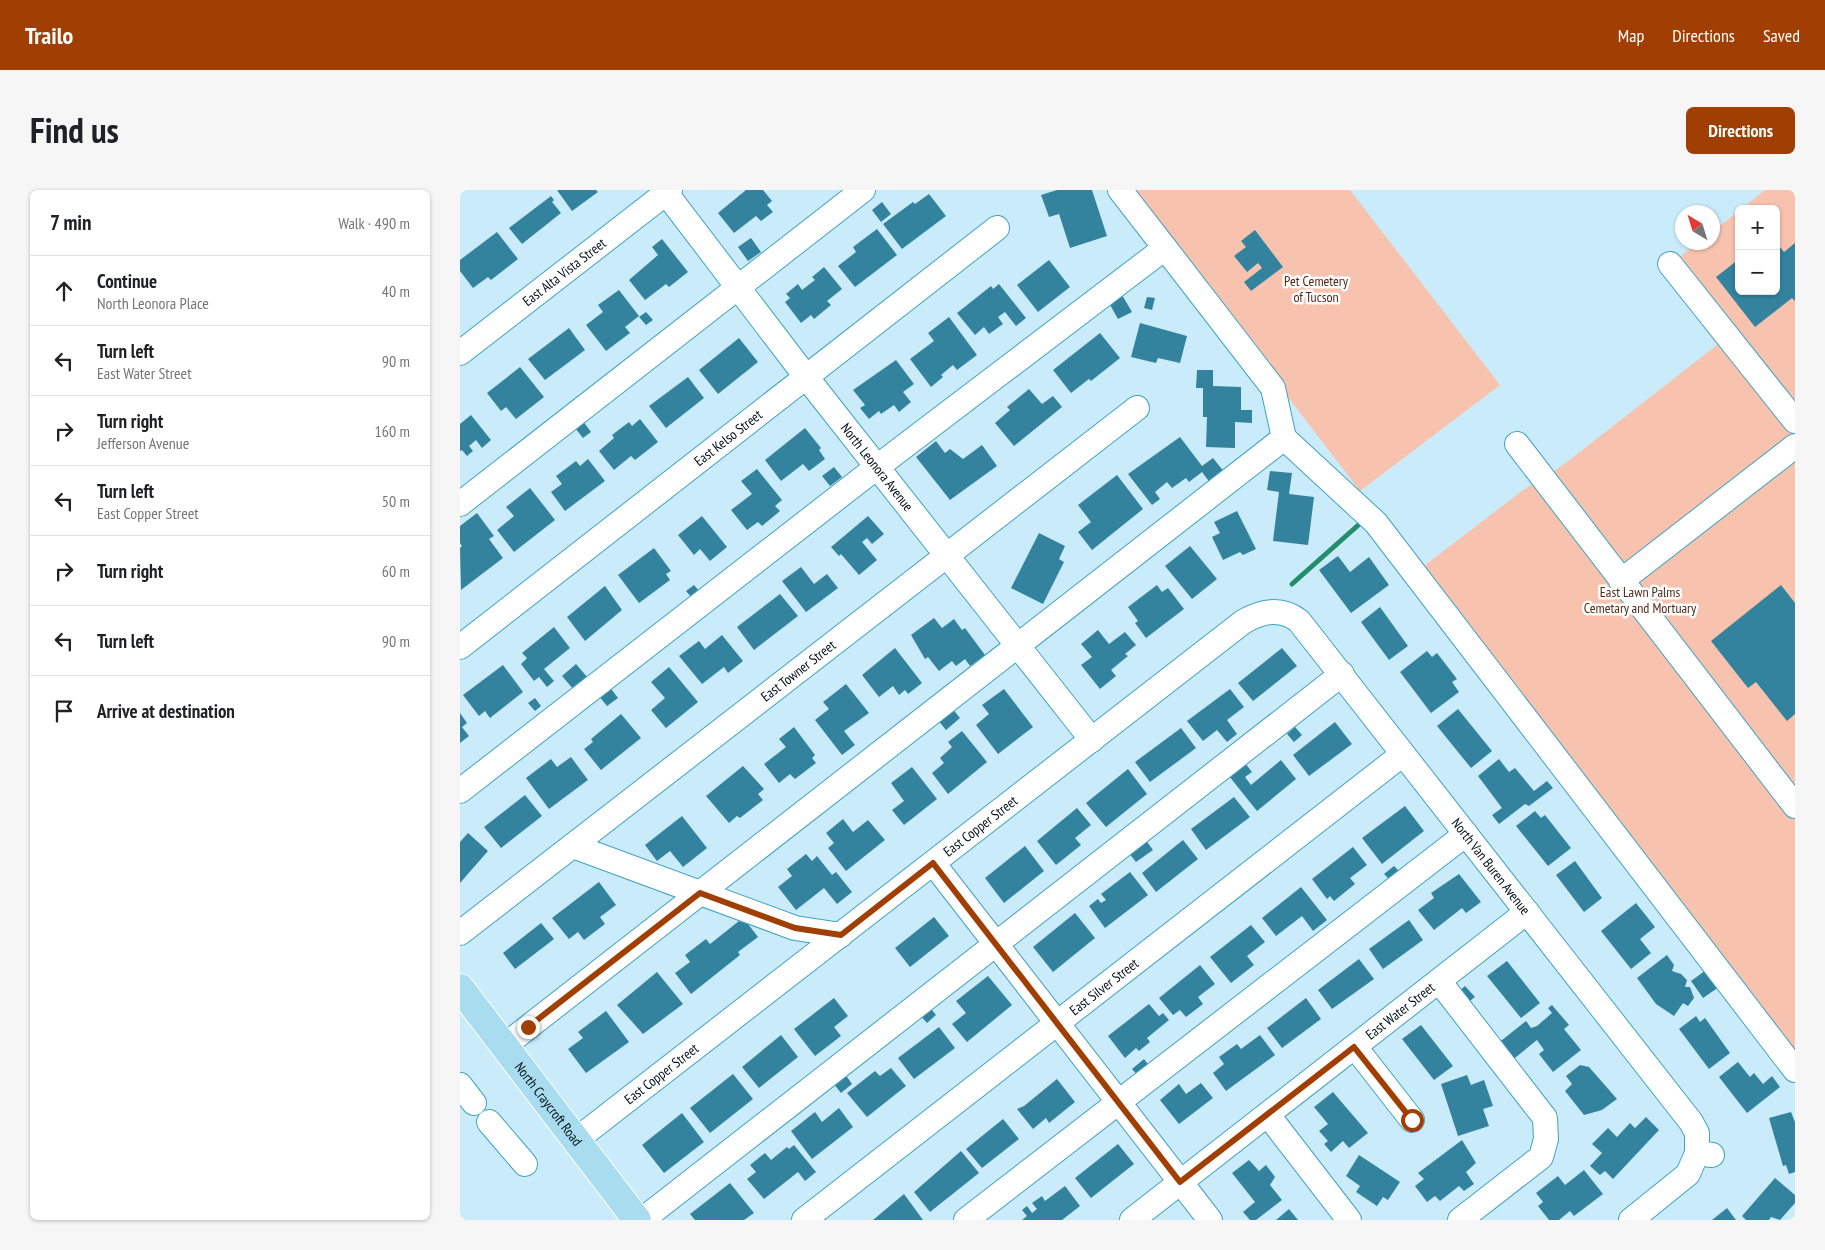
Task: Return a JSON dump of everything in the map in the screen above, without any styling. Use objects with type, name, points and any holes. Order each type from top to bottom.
[{"type":"main road","name":"North Craycroft Road","points":[[460,988],[637,1220]]},
{"type":"street","points":[[460,504],[863,190]]},
{"type":"street","points":[[1120,190],[1273,388],[1284,438],[1376,523],[1795,1070]]},
{"type":"street","name":"North Leonora Avenue","points":[[668,192],[807,378],[1092,740]]},
{"type":"street","name":"East Alta Vista Street","points":[[460,354],[668,192]]},
{"type":"street","name":"East Kelso Street","points":[[460,647],[997,228]]},
{"type":"street","points":[[460,791],[877,467],[1164,248]]},
{"type":"street","points":[[1670,264],[1795,421]]},
{"type":"street","name":"East Towner Street","points":[[460,933],[1137,408]]},
{"type":"street","points":[[504,1046],[1284,438]]},
{"type":"street","points":[[1517,444],[1795,806]]},
{"type":"street","points":[[1622,581],[1795,446]]},
{"type":"street","name":"North Van Buren Avenue","points":[[1243,622],[1268,602],[1299,621],[1691,1122],[1705,1154],[1688,1174],[1631,1220]]},
{"type":"street","name":"East Copper Street","points":[[576,1140],[1243,622]]},
{"type":"street","points":[[642,1220],[1342,674]]},
{"type":"street","name":"East Silver Street","points":[[804,1220],[1403,754]]},
{"type":"street","points":[[966,1220],[1466,834]]},
{"type":"street","points":[[574,846],[795,928],[841,935]]},
{"type":"street","points":[[933,863],[1210,1220]]},
{"type":"street","name":"East Water Street","points":[[1132,1220],[1527,912]]},
{"type":"street","points":[[1439,981],[1545,1118],[1546,1139],[1541,1157],[1460,1220]]},
{"type":"street","points":[[1354,1047],[1412,1120]]},
{"type":"street","points":[[1268,1115],[1349,1220]]},
{"type":"street","points":[[489,1122],[525,1164]]},
{"type":"green space","name":"Pet Cemetery of Tucson","points":[[1129,190],[1350,190],[1500,385],[1360,491]]},
{"type":"green space","name":"East Lawn Palms Cemetary and Mortuary","points":[[1765,190],[1795,190],[1795,1061],[1420,569],[1523,490],[1563,465],[1717,345],[1661,271],[1689,250],[1720,250],[1720,226],[1735,214],[1735,295],[1780,295],[1780,205],[1746,205]]},
{"type":"building","points":[[557,190],[596,190],[598,192],[572,211]]},
{"type":"building","points":[[746,190],[763,190],[772,201],[767,205],[773,212],[761,221],[756,216],[734,233],[718,213]]},
{"type":"building","points":[[1057,190],[1092,190],[1107,236],[1070,248],[1059,214],[1049,217],[1041,195]]},
{"type":"building","points":[[929,194],[946,216],[902,249],[883,224],[913,202],[915,204]]},
{"type":"building","points":[[551,196],[554,200],[552,202],[561,213],[522,244],[509,228]]},
{"type":"building","points":[[882,202],[891,214],[881,222],[872,210]]},
{"type":"building","points":[[877,229],[897,255],[855,287],[838,266],[856,252],[853,247]]},
{"type":"building","points":[[1255,230],[1283,267],[1251,291],[1244,282],[1262,268],[1258,263],[1247,272],[1234,256],[1246,247],[1241,241]]},
{"type":"building","points":[[497,232],[518,259],[491,280],[488,277],[473,288],[460,271],[460,260]]},
{"type":"building","points":[[751,238],[761,252],[748,261],[738,247]]},
{"type":"building","points":[[662,239],[688,272],[669,287],[666,284],[645,300],[629,280],[658,255],[652,247]]},
{"type":"building","points":[[1795,243],[1795,301],[1792,298],[1755,327],[1716,277],[1735,262],[1735,295],[1780,295],[1780,247],[1784,252]]},
{"type":"building","points":[[1049,260],[1070,287],[1038,312],[1017,285]]},
{"type":"building","points":[[824,267],[842,289],[827,301],[831,305],[814,319],[811,315],[801,323],[785,302],[790,298],[786,294],[798,284],[802,290],[815,280],[812,277]]},
{"type":"building","points":[[999,284],[1026,318],[1016,326],[1005,312],[998,317],[1003,324],[989,334],[984,327],[975,335],[957,313],[991,286],[993,289]]},
{"type":"building","points":[[619,290],[639,316],[625,327],[630,333],[606,351],[586,325],[603,312],[598,305]]},
{"type":"building","points":[[1122,295],[1132,312],[1118,319],[1109,303]]},
{"type":"building","points":[[1147,297],[1155,298],[1152,310],[1144,308]]},
{"type":"building","points":[[646,312],[653,320],[646,325],[639,317]]},
{"type":"building","points":[[949,317],[977,355],[957,370],[953,365],[931,387],[910,359],[934,341],[928,333]]},
{"type":"building","points":[[1140,323],[1187,336],[1180,363],[1158,358],[1156,363],[1131,357]]},
{"type":"building","points":[[569,328],[585,350],[545,380],[528,359]]},
{"type":"building","points":[[1100,333],[1120,358],[1091,381],[1089,379],[1071,393],[1053,370]]},
{"type":"building","points":[[739,338],[758,362],[718,394],[699,370]]},
{"type":"building","points":[[896,360],[914,384],[903,392],[911,402],[899,412],[894,405],[881,414],[879,411],[869,419],[860,408],[865,405],[853,390]]},
{"type":"building","points":[[520,367],[544,397],[516,419],[506,407],[501,411],[487,393]]},
{"type":"building","points":[[1197,370],[1213,370],[1213,386],[1241,387],[1241,410],[1252,410],[1252,423],[1235,422],[1235,448],[1206,447],[1207,417],[1203,417],[1203,388],[1196,388]]},
{"type":"building","points":[[688,377],[704,398],[666,428],[649,406]]},
{"type":"building","points":[[1029,389],[1042,404],[1053,396],[1062,407],[1014,446],[995,423],[1010,410],[1007,407]]},
{"type":"building","points":[[471,415],[491,440],[482,448],[476,440],[469,446],[473,451],[467,456],[462,450],[460,451],[460,424]]},
{"type":"building","points":[[640,419],[658,442],[635,460],[631,456],[614,470],[599,451],[614,438],[612,435],[629,422],[632,426]]},
{"type":"building","points":[[583,421],[591,432],[583,438],[575,428]]},
{"type":"building","points":[[805,428],[821,448],[819,450],[825,459],[809,471],[803,464],[781,481],[765,460]]},
{"type":"building","points":[[1180,437],[1202,466],[1213,458],[1225,473],[1211,484],[1202,472],[1189,482],[1186,478],[1172,488],[1167,482],[1155,492],[1160,499],[1152,505],[1128,474]]},
{"type":"building","points":[[936,441],[945,453],[950,449],[963,459],[982,445],[997,466],[950,500],[916,457]]},
{"type":"building","points":[[588,459],[605,481],[565,511],[551,492],[562,484],[556,476],[576,461],[580,466]]},
{"type":"building","points":[[834,467],[842,477],[830,486],[822,476]]},
{"type":"building","points":[[757,469],[782,500],[775,506],[780,511],[762,526],[758,522],[747,530],[731,510],[752,494],[741,481]]},
{"type":"building","points":[[1270,471],[1292,473],[1289,494],[1314,497],[1308,545],[1273,541],[1279,492],[1267,490]]},
{"type":"building","points":[[1117,475],[1143,509],[1092,550],[1078,532],[1091,522],[1078,505]]},
{"type":"building","points":[[530,488],[555,520],[514,552],[497,530],[514,516],[506,507]]},
{"type":"building","points":[[1237,511],[1256,549],[1243,555],[1240,552],[1223,560],[1212,537],[1220,533],[1214,522]]},
{"type":"building","points":[[477,513],[494,536],[489,539],[503,558],[461,590],[460,548],[462,546],[460,543],[460,526]]},
{"type":"building","points":[[702,516],[727,547],[710,561],[700,549],[694,555],[678,535]]},
{"type":"building","points":[[868,516],[884,534],[872,544],[867,538],[862,542],[877,560],[859,575],[841,554],[839,556],[831,547]]},
{"type":"building","points":[[1039,533],[1065,546],[1059,559],[1064,562],[1043,604],[1011,588]]},
{"type":"building","points":[[1190,546],[1217,579],[1192,599],[1165,566]]},
{"type":"building","points":[[654,548],[671,571],[666,574],[670,580],[639,603],[618,575]]},
{"type":"building","points":[[1338,556],[1350,572],[1369,557],[1389,585],[1351,613],[1319,570]]},
{"type":"building","points":[[801,567],[814,584],[827,574],[838,588],[806,612],[782,581]]},
{"type":"building","points":[[694,585],[700,592],[692,598],[686,591]]},
{"type":"building","points":[[1157,585],[1162,592],[1168,588],[1184,609],[1146,638],[1135,623],[1138,621],[1128,607]]},
{"type":"building","points":[[1781,585],[1795,603],[1795,714],[1787,721],[1756,682],[1748,688],[1711,641]]},
{"type":"building","points":[[605,586],[622,610],[585,641],[567,617]]},
{"type":"building","points":[[780,594],[798,616],[754,650],[737,627]]},
{"type":"building","points":[[1380,607],[1408,646],[1389,660],[1361,622]]},
{"type":"building","points":[[934,618],[942,628],[954,619],[962,630],[965,628],[985,655],[970,666],[965,659],[956,666],[952,661],[939,671],[928,657],[925,659],[911,635]]},
{"type":"building","points":[[554,627],[570,648],[544,669],[554,681],[547,687],[539,677],[534,681],[521,664],[527,658],[522,653]]},
{"type":"building","points":[[1098,630],[1109,644],[1125,632],[1136,645],[1125,654],[1128,656],[1111,670],[1116,676],[1100,689],[1081,665],[1092,657],[1081,644]]},
{"type":"building","points":[[722,635],[743,661],[728,673],[724,667],[702,684],[679,656],[699,641],[705,649]]},
{"type":"building","points":[[895,648],[922,683],[908,694],[905,690],[899,695],[893,686],[879,697],[862,675]]},
{"type":"building","points":[[1282,648],[1297,666],[1253,701],[1238,683]]},
{"type":"building","points":[[1427,651],[1432,657],[1437,653],[1457,679],[1452,682],[1459,692],[1431,713],[1400,672]]},
{"type":"building","points":[[576,664],[588,678],[574,690],[562,676]]},
{"type":"building","points":[[503,665],[523,692],[490,718],[485,711],[479,716],[463,695]]},
{"type":"building","points":[[669,667],[698,702],[666,728],[651,710],[665,698],[651,682]]},
{"type":"building","points":[[846,684],[869,713],[844,731],[855,745],[842,755],[815,720],[829,709],[823,702]]},
{"type":"building","points":[[609,686],[618,698],[607,706],[598,695]]},
{"type":"building","points":[[1004,689],[1033,727],[998,754],[976,725],[989,714],[982,705]]},
{"type":"building","points":[[1230,689],[1244,707],[1227,720],[1237,734],[1227,742],[1217,730],[1203,741],[1187,721]]},
{"type":"building","points":[[535,698],[541,706],[535,711],[528,703]]},
{"type":"building","points":[[951,707],[960,718],[946,730],[937,719]]},
{"type":"building","points":[[1458,709],[1492,751],[1471,768],[1437,726]]},
{"type":"building","points":[[460,713],[467,723],[462,727],[469,736],[460,743]]},
{"type":"building","points":[[621,714],[641,738],[601,770],[584,749],[593,742],[591,739]]},
{"type":"building","points":[[1335,722],[1352,744],[1309,776],[1293,755]]},
{"type":"building","points":[[794,727],[815,755],[812,758],[816,763],[795,779],[790,774],[779,783],[764,764],[786,747],[779,739]]},
{"type":"building","points":[[1295,727],[1302,735],[1294,742],[1287,734]]},
{"type":"building","points":[[1181,728],[1196,748],[1150,782],[1135,762]]},
{"type":"building","points":[[962,731],[987,762],[948,794],[932,773],[944,763],[940,758],[952,747],[948,742]]},
{"type":"building","points":[[571,757],[588,780],[549,809],[526,778],[551,759],[557,767]]},
{"type":"building","points":[[1499,759],[1509,772],[1515,768],[1534,791],[1547,781],[1553,788],[1529,806],[1525,804],[1499,824],[1492,815],[1502,808],[1478,776]]},
{"type":"building","points":[[1281,760],[1296,779],[1257,811],[1229,776],[1245,763],[1252,772],[1245,777],[1251,785]]},
{"type":"building","points":[[743,766],[764,789],[758,794],[763,800],[740,818],[737,816],[729,823],[706,796]]},
{"type":"building","points":[[912,767],[937,799],[904,825],[892,810],[904,801],[891,783]]},
{"type":"building","points":[[1128,769],[1147,794],[1106,827],[1086,803]]},
{"type":"building","points":[[525,795],[542,816],[501,848],[484,827]]},
{"type":"building","points":[[1234,797],[1250,817],[1206,850],[1191,829]]},
{"type":"building","points":[[1405,806],[1424,831],[1382,864],[1362,838]]},
{"type":"building","points":[[1077,808],[1091,825],[1075,838],[1081,845],[1056,865],[1037,841]]},
{"type":"building","points":[[1535,811],[1541,818],[1545,815],[1571,848],[1548,866],[1516,826]]},
{"type":"building","points":[[682,816],[707,848],[683,867],[670,851],[657,861],[645,845]]},
{"type":"building","points":[[843,819],[853,832],[868,820],[885,840],[846,871],[828,848],[834,843],[826,833]]},
{"type":"building","points":[[468,833],[488,851],[460,883],[460,842]]},
{"type":"building","points":[[1145,839],[1153,850],[1136,862],[1128,852]]},
{"type":"building","points":[[1183,840],[1198,859],[1156,892],[1142,873]]},
{"type":"building","points":[[1025,846],[1044,871],[1004,903],[985,878]]},
{"type":"building","points":[[1353,847],[1367,865],[1350,878],[1355,884],[1334,901],[1330,896],[1327,899],[1312,879]]},
{"type":"building","points":[[806,854],[812,861],[817,856],[832,875],[836,872],[852,892],[837,904],[824,888],[796,910],[778,887],[792,876],[787,869]]},
{"type":"building","points":[[1575,861],[1602,898],[1584,912],[1556,875]]},
{"type":"building","points":[[1394,866],[1401,873],[1391,881],[1384,874]]},
{"type":"building","points":[[1130,872],[1148,895],[1105,928],[1089,906],[1098,899],[1101,903],[1106,900],[1101,894]]},
{"type":"building","points":[[1459,874],[1481,902],[1466,913],[1462,908],[1434,930],[1418,910],[1434,898],[1431,893]]},
{"type":"building","points":[[599,882],[616,905],[600,917],[605,924],[584,940],[578,932],[569,939],[552,918]]},
{"type":"building","points":[[1301,887],[1327,920],[1313,931],[1302,916],[1276,936],[1262,918]]},
{"type":"building","points":[[1636,903],[1655,927],[1640,939],[1651,953],[1631,969],[1601,931]]},
{"type":"building","points":[[1075,913],[1095,938],[1053,972],[1033,947]]},
{"type":"building","points":[[934,917],[949,936],[910,967],[895,948]]},
{"type":"building","points":[[1409,920],[1423,940],[1383,969],[1369,949]]},
{"type":"building","points":[[739,921],[748,924],[758,937],[738,952],[740,955],[691,994],[675,973],[690,962],[685,955],[706,939],[710,944]]},
{"type":"building","points":[[541,923],[554,939],[515,969],[503,953]]},
{"type":"building","points":[[1251,925],[1265,942],[1247,956],[1254,965],[1231,983],[1210,957]]},
{"type":"building","points":[[1667,955],[1674,965],[1672,971],[1681,974],[1687,980],[1685,987],[1690,987],[1694,998],[1688,1006],[1683,1003],[1674,1016],[1656,1004],[1637,978]]},
{"type":"building","points":[[1359,959],[1374,979],[1332,1009],[1318,990]]},
{"type":"building","points":[[1507,961],[1540,1003],[1521,1018],[1487,976]]},
{"type":"building","points":[[1200,965],[1215,984],[1198,997],[1203,1004],[1186,1017],[1180,1010],[1173,1015],[1159,998]]},
{"type":"building","points":[[1706,970],[1719,987],[1703,998],[1691,981]]},
{"type":"building","points":[[657,972],[683,1004],[643,1034],[617,1005]]},
{"type":"building","points":[[988,976],[1012,1005],[967,1042],[952,1024],[966,1013],[956,1001]]},
{"type":"building","points":[[1465,986],[1475,997],[1466,1004],[1457,993]]},
{"type":"building","points":[[834,998],[848,1016],[834,1027],[841,1036],[815,1056],[794,1029]]},
{"type":"building","points":[[1306,998],[1321,1019],[1282,1048],[1267,1028]]},
{"type":"building","points":[[1149,1004],[1159,1016],[1163,1013],[1169,1020],[1147,1038],[1150,1042],[1139,1051],[1136,1048],[1125,1058],[1108,1036]]},
{"type":"building","points":[[928,1005],[936,1015],[927,1023],[917,1012]]},
{"type":"building","points":[[1552,1005],[1569,1025],[1564,1029],[1581,1050],[1553,1072],[1539,1054],[1544,1050],[1537,1040],[1511,1061],[1497,1044],[1526,1021],[1531,1028],[1537,1026],[1552,1013],[1548,1008]]},
{"type":"building","points":[[606,1011],[629,1042],[586,1073],[568,1049],[583,1038],[578,1032]]},
{"type":"building","points":[[1696,1016],[1700,1022],[1705,1018],[1730,1053],[1709,1069],[1679,1029]]},
{"type":"building","points":[[1421,1025],[1453,1066],[1434,1080],[1402,1039]]},
{"type":"building","points":[[939,1027],[955,1048],[914,1079],[898,1058]]},
{"type":"building","points":[[781,1035],[798,1057],[759,1088],[742,1067]]},
{"type":"building","points":[[1260,1035],[1275,1055],[1226,1091],[1213,1073],[1224,1064],[1219,1057],[1237,1044],[1241,1049]]},
{"type":"building","points":[[1144,1059],[1151,1068],[1140,1078],[1132,1069]]},
{"type":"building","points":[[1738,1062],[1750,1077],[1754,1073],[1763,1084],[1772,1076],[1780,1087],[1747,1113],[1719,1077]]},
{"type":"building","points":[[1580,1065],[1589,1067],[1617,1099],[1602,1110],[1584,1115],[1565,1091],[1572,1084],[1566,1076]]},
{"type":"building","points":[[891,1068],[906,1086],[867,1117],[847,1093],[875,1071],[880,1076]]},
{"type":"building","points":[[733,1074],[753,1099],[710,1133],[690,1108]]},
{"type":"building","points":[[845,1074],[852,1084],[841,1093],[833,1083]]},
{"type":"building","points":[[1467,1075],[1471,1085],[1484,1080],[1493,1106],[1483,1109],[1489,1126],[1458,1136],[1441,1084]]},
{"type":"building","points":[[1057,1079],[1075,1102],[1049,1123],[1046,1118],[1033,1129],[1017,1109],[1024,1106]]},
{"type":"building","points":[[1201,1083],[1213,1098],[1179,1124],[1160,1100],[1179,1084],[1186,1094]]},
{"type":"building","points":[[1333,1092],[1368,1133],[1349,1148],[1343,1141],[1331,1152],[1324,1144],[1328,1141],[1319,1131],[1328,1124],[1314,1107]]},
{"type":"building","points":[[839,1108],[853,1127],[812,1159],[791,1131],[815,1112],[822,1122]]},
{"type":"building","points":[[1791,1112],[1795,1122],[1795,1172],[1789,1174],[1786,1165],[1783,1166],[1769,1118]]},
{"type":"building","points":[[682,1113],[704,1142],[664,1173],[642,1145]]},
{"type":"building","points":[[1646,1117],[1659,1130],[1613,1179],[1605,1171],[1600,1175],[1590,1166],[1602,1153],[1592,1144],[1608,1128],[1617,1137],[1630,1123],[1635,1128]]},
{"type":"building","points":[[1003,1119],[1019,1139],[982,1168],[966,1149]]},
{"type":"building","points":[[1462,1140],[1476,1163],[1466,1172],[1474,1184],[1464,1191],[1459,1186],[1440,1201],[1435,1196],[1427,1202],[1415,1186],[1424,1179],[1418,1173]]},
{"type":"building","points":[[1118,1144],[1134,1164],[1091,1198],[1075,1178]]},
{"type":"building","points":[[794,1145],[816,1172],[805,1181],[798,1172],[764,1199],[747,1179],[756,1172],[750,1165],[765,1153],[771,1160],[787,1147],[789,1149]]},
{"type":"building","points":[[961,1151],[979,1173],[930,1212],[914,1192]]},
{"type":"building","points":[[1359,1155],[1400,1182],[1388,1200],[1383,1197],[1377,1206],[1356,1192],[1360,1186],[1346,1176]]},
{"type":"building","points":[[1249,1160],[1259,1171],[1266,1165],[1275,1177],[1270,1185],[1282,1200],[1256,1220],[1250,1220],[1243,1212],[1255,1202],[1232,1173]]},
{"type":"building","points":[[1584,1170],[1603,1194],[1574,1216],[1570,1211],[1559,1220],[1549,1220],[1538,1206],[1543,1202],[1536,1193],[1558,1176],[1565,1185]]},
{"type":"building","points":[[1775,1178],[1795,1195],[1795,1203],[1780,1220],[1771,1217],[1769,1220],[1746,1220],[1742,1216]]},
{"type":"building","points":[[730,1183],[754,1213],[744,1220],[695,1220],[690,1214]]},
{"type":"building","points":[[1065,1186],[1080,1206],[1062,1220],[1022,1220],[1027,1216],[1022,1210],[1027,1206],[1032,1213],[1037,1209],[1032,1203],[1042,1196],[1045,1201]]},
{"type":"building","points":[[904,1194],[923,1220],[873,1220]]},
{"type":"building","points":[[1727,1208],[1736,1220],[1712,1220]]},
{"type":"building","points":[[1289,1209],[1298,1220],[1276,1220]]},
{"type":"waterway","points":[[1292,584],[1364,520]]},
{"type":"route","points":[[528,1027],[700,893],[795,928],[841,935],[933,863],[1180,1182],[1354,1047],[1412,1120]]}]
